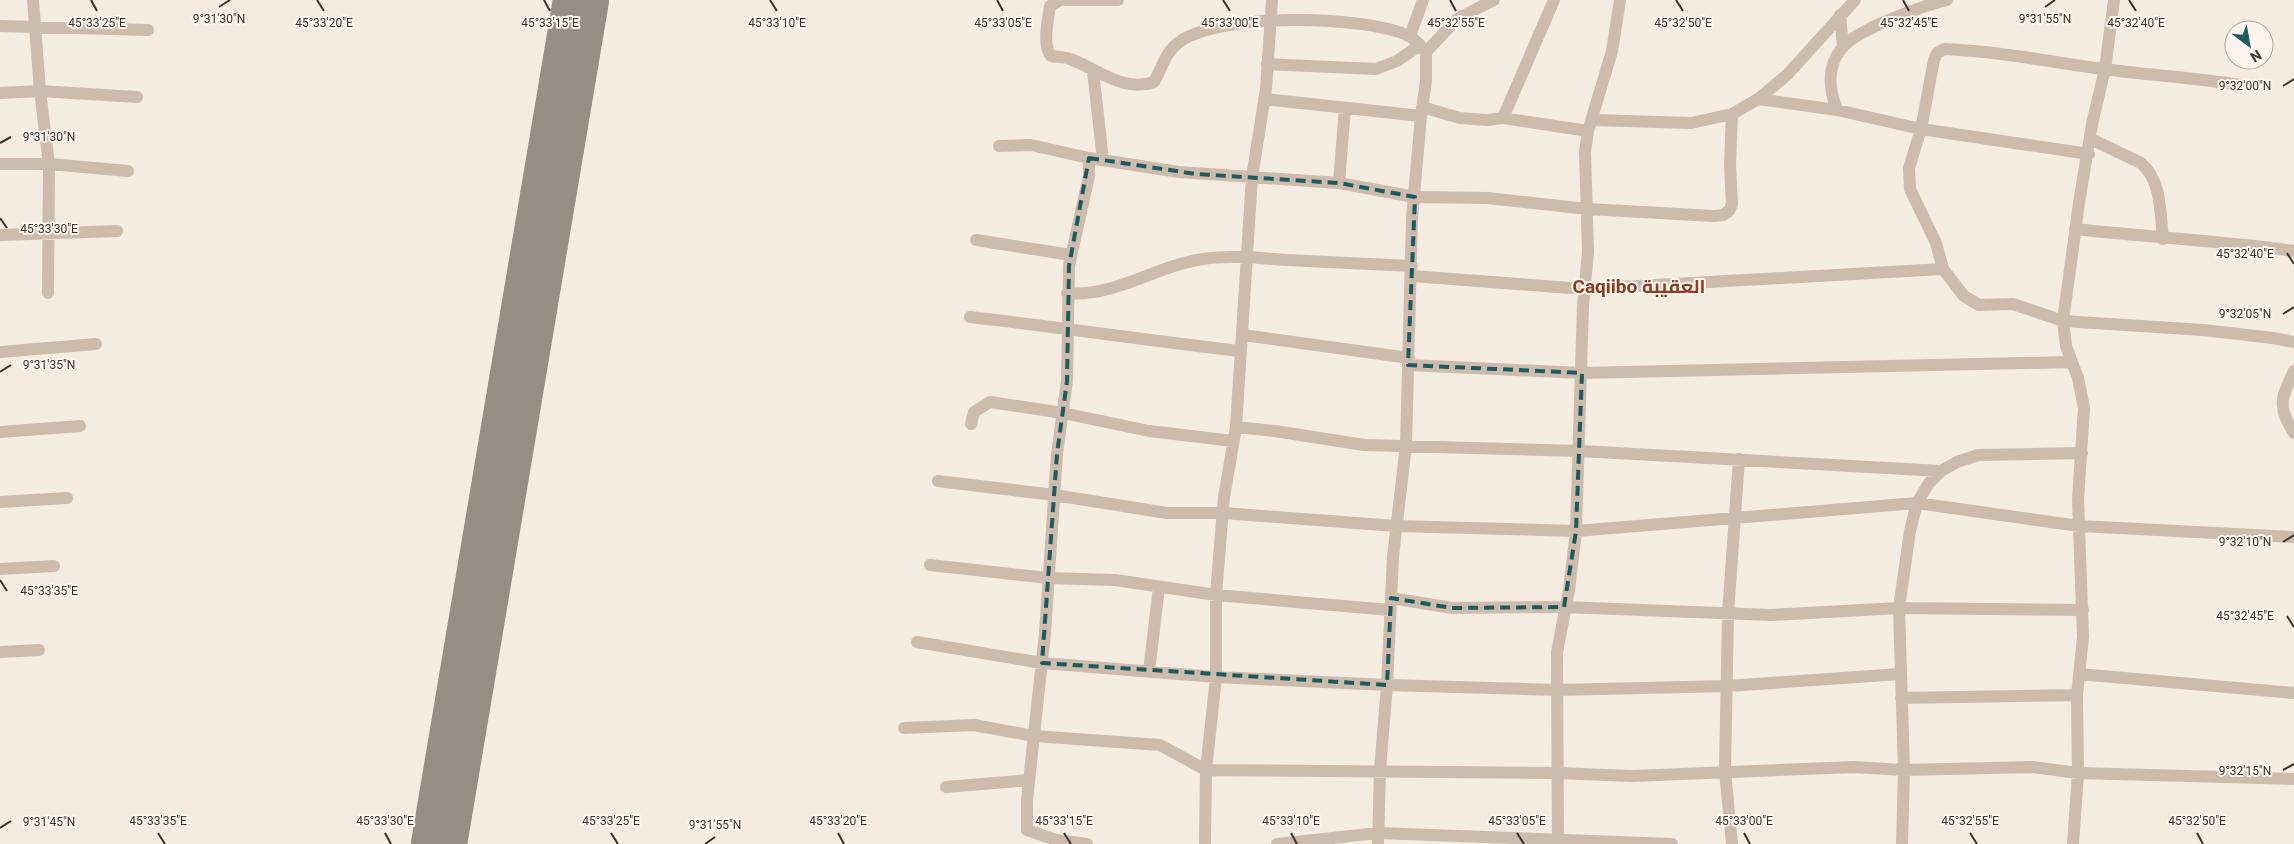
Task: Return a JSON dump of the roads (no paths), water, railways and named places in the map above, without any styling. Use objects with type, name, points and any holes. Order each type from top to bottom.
[{"type":"street","points":[[33,0],[40,91],[49,164],[48,293]]},
{"type":"street","points":[[1060,0],[1050,6],[1048,52],[1051,56],[1070,59],[1093,71],[1133,85],[1154,82],[1165,57],[1178,43],[1193,34],[1239,22],[1308,21],[1362,24],[1410,36],[1422,49],[1426,81],[1421,112],[1415,197],[1406,445],[1396,526],[1390,604],[1387,685],[1380,770],[1378,839]]},
{"type":"street","points":[[1065,0],[1118,0]]},
{"type":"street","points":[[1205,844],[1206,770],[1216,677],[1216,595],[1223,513],[1236,427],[1252,177],[1264,99],[1272,0]]},
{"type":"street","points":[[1410,36],[1423,0]]},
{"type":"street","points":[[1267,64],[1331,66],[1360,70],[1376,69],[1422,49],[1457,19],[1494,0]]},
{"type":"street","points":[[1503,118],[1554,0]]},
{"type":"street","points":[[1558,842],[1557,652],[1569,590],[1576,531],[1584,289],[1588,252],[1585,152],[1590,126],[1612,51],[1620,0]]},
{"type":"street","points":[[1842,46],[1896,17],[1948,0]]},
{"type":"street","points":[[2073,844],[2078,773],[2077,695],[2080,674],[2083,610],[2078,500],[2082,453],[2082,392],[2066,346],[2063,320],[2091,139],[2105,69],[2114,0]]},
{"type":"street","points":[[1264,99],[1345,108],[1421,112],[1460,118],[1487,120],[1503,118],[1590,126],[1691,123],[1732,114],[1758,99],[1787,75],[1840,16],[1850,2]]},
{"type":"street","points":[[1837,110],[1831,94],[1830,79],[1832,68],[1842,46],[1840,16]]},
{"type":"street","points":[[0,26],[148,30]]},
{"type":"street","points":[[2240,85],[2186,77],[2105,69],[2013,54],[1944,49],[1937,53],[1934,60],[1921,129],[1909,168],[1910,189],[1936,243],[1943,269],[1956,288],[1970,301],[1990,305],[2014,304],[2063,320],[2203,330],[2294,342]]},
{"type":"street","points":[[1093,71],[1102,160]]},
{"type":"street","points":[[0,93],[40,91],[137,97]]},
{"type":"street","points":[[1758,99],[1837,110],[1921,129],[2089,154]]},
{"type":"street","points":[[1339,183],[1345,108]]},
{"type":"street","points":[[999,146],[1031,145],[1089,158],[1196,174],[1339,183],[1415,197],[1487,198],[1588,209],[1714,216],[1723,215],[1730,211],[1733,190],[1730,165],[1732,114]]},
{"type":"street","points":[[2091,139],[2141,163],[2147,168],[2158,193],[2163,239]]},
{"type":"street","points":[[1028,844],[1029,780],[1042,663],[1054,495],[1068,381],[1068,293],[1071,255],[1089,176],[1089,158]]},
{"type":"street","points":[[0,164],[49,164],[128,172]]},
{"type":"street","points":[[2076,229],[2163,239],[2241,243],[2294,250]]},
{"type":"street","points":[[0,234],[116,231]]},
{"type":"street","points":[[976,240],[1071,255]]},
{"type":"street","points":[[1068,293],[1090,293],[1104,290],[1178,263],[1205,258],[1246,258],[1412,271],[1584,289],[1943,269]]},
{"type":"street","points":[[970,317],[1240,351]]},
{"type":"street","points":[[1243,335],[1408,362],[1582,372],[2071,362]]},
{"type":"street","points":[[0,352],[96,344]]},
{"type":"street","points":[[2294,371],[2286,389],[2282,408],[2284,418],[2294,433]]},
{"type":"street","points":[[971,424],[974,412],[990,402],[1063,413],[1149,431],[1233,441]]},
{"type":"street","points":[[0,432],[80,426]]},
{"type":"street","points":[[1236,427],[1364,445],[1580,451],[1940,470]]},
{"type":"street","points":[[1902,844],[1904,770],[1899,608],[1910,531],[1917,503],[1929,483],[1940,470],[1978,455],[2082,453]]},
{"type":"street","points":[[1732,844],[1725,771],[1728,614],[1739,460]]},
{"type":"street","points":[[938,481],[1054,495],[1167,513],[1223,513],[1396,526],[1576,531],[1917,503],[2079,526],[2294,537]]},
{"type":"street","points":[[0,502],[67,498]]},
{"type":"street","points":[[930,565],[1048,578],[1115,580],[1216,595],[1452,608],[1564,608],[1771,615],[1899,608],[2083,610]]},
{"type":"street","points":[[0,569],[54,566]]},
{"type":"street","points":[[1149,671],[1159,587]]},
{"type":"street","points":[[917,642],[1042,663],[1216,677],[1387,685],[1557,690],[1728,686],[1900,674]]},
{"type":"street","points":[[0,652],[39,650]]},
{"type":"street","points":[[2080,674],[2294,694]]},
{"type":"street","points":[[1901,698],[2077,695]]},
{"type":"street","points":[[904,728],[974,725],[1034,736],[1160,745],[1206,770],[1380,770],[1632,776],[1854,767],[1904,770],[2033,766],[2078,773],[2294,779]]},
{"type":"street","points":[[946,787],[1029,780]]},
{"type":"street","points":[[1028,830],[1056,840],[1087,844]]},
{"type":"street","points":[[1277,844],[1378,839],[1672,844]]},
{"type":"district","name":"Caqiibo العقيبة","points":[[1639,286]]}]
